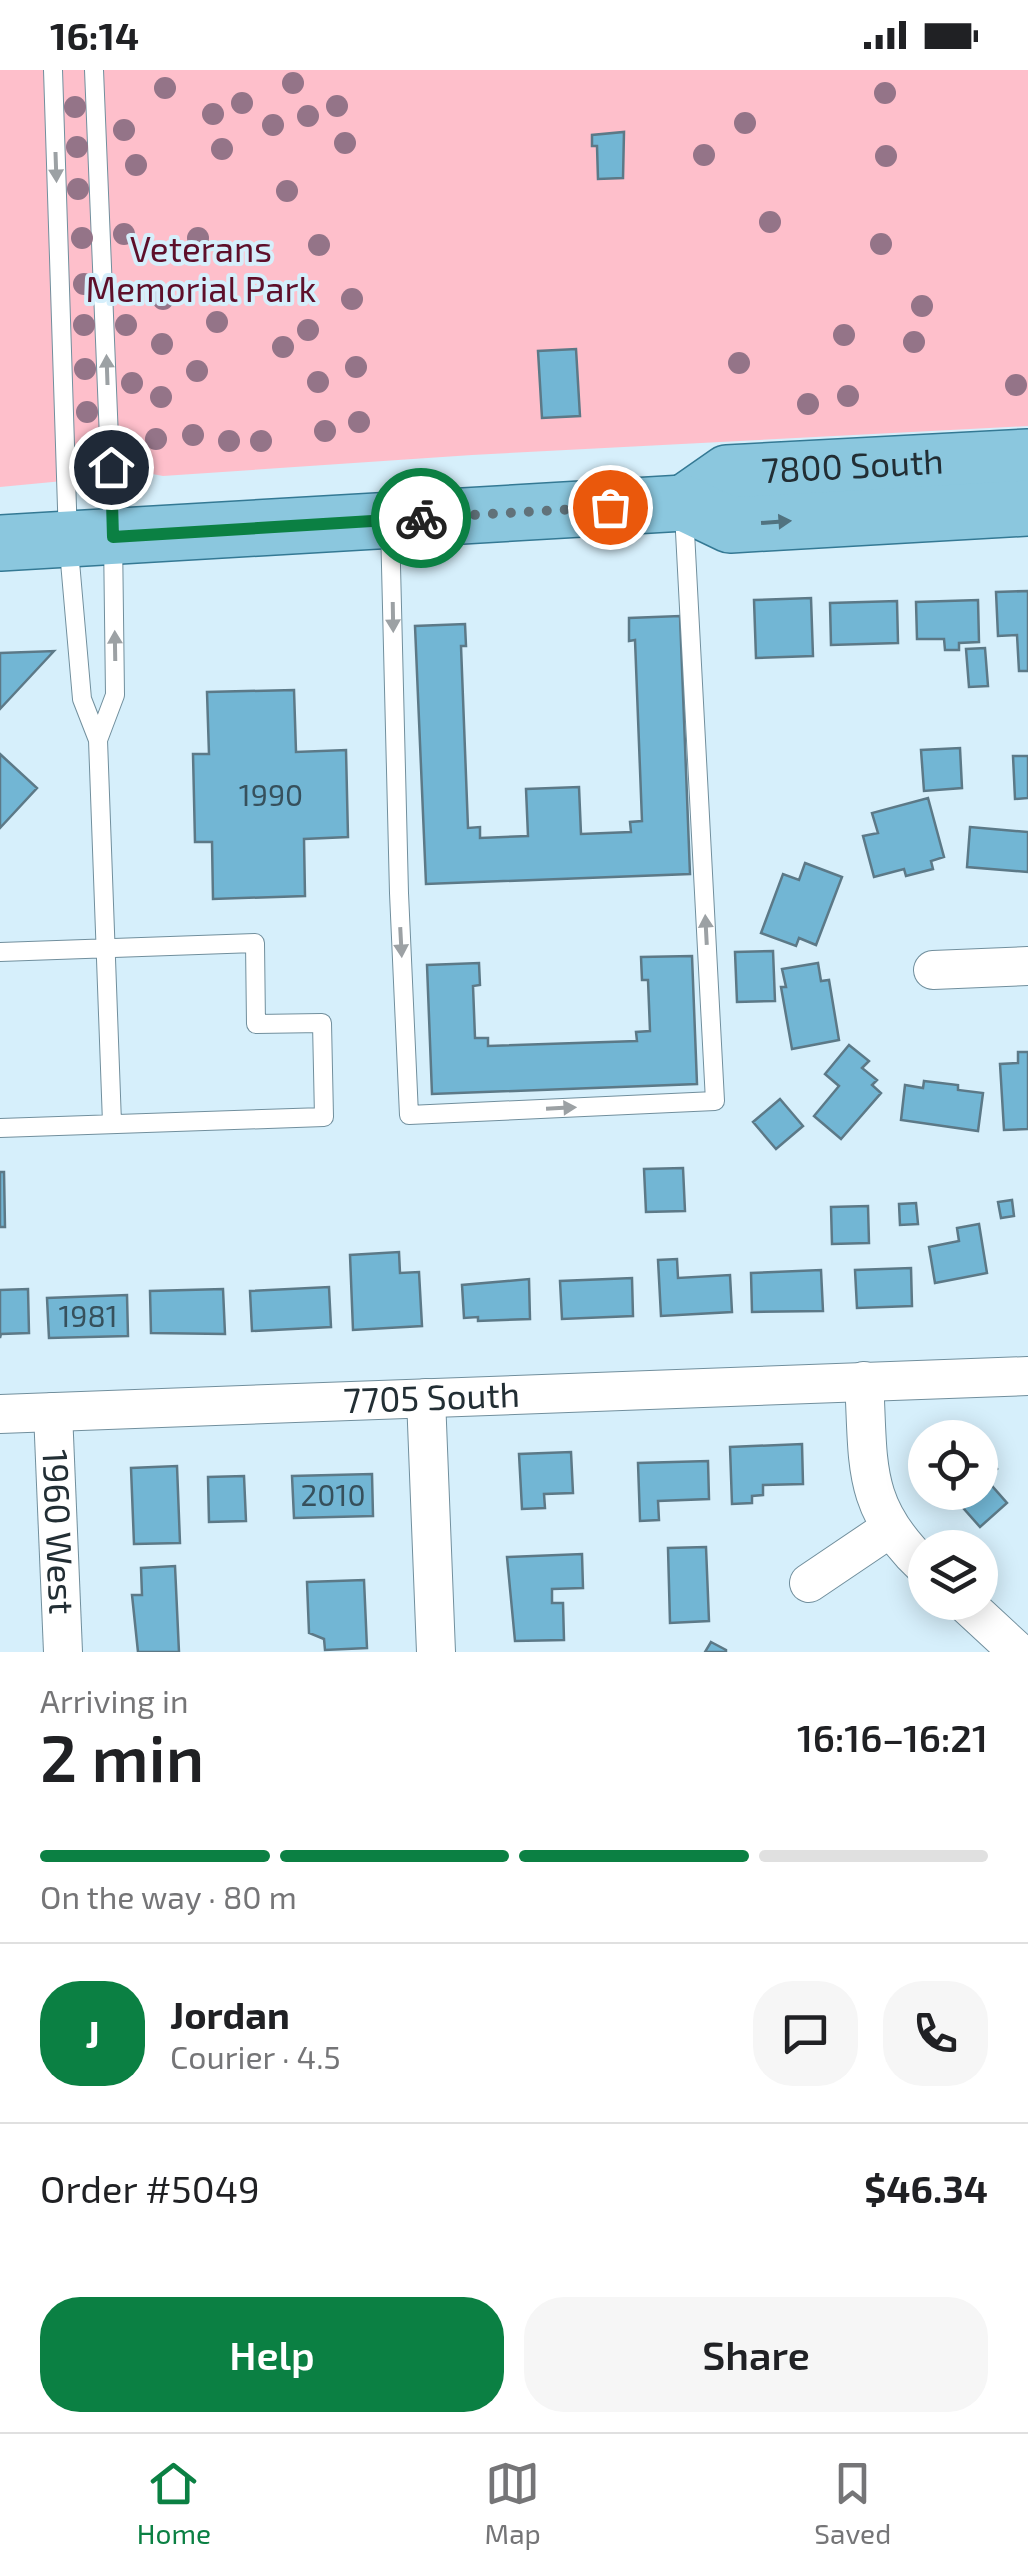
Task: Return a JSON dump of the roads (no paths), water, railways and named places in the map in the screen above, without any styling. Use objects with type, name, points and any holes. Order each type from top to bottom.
[{"type":"main road","name":"7800 South","points":[[684,503],[726,473],[1028,457]]},
{"type":"main road","name":"7800 South","points":[[0,543],[684,503],[730,525],[1028,508]]},
{"type":"street","points":[[934,970],[1028,966]]},
{"type":"street","name":"7705 South","points":[[0,1414],[1028,1376]]},
{"type":"street","points":[[864,1381],[878,1508],[889,1529],[908,1549]]},
{"type":"street","points":[[426,1398],[436,1652]]},
{"type":"street","name":"1960 West","points":[[53,1412],[62,1652]]},
{"type":"street","points":[[809,1583],[889,1529]]},
{"type":"street","points":[[983,1620],[1018,1652]]},
{"type":"lane","points":[[53,70],[91,538],[116,696],[98,740]]},
{"type":"lane","points":[[94,70],[91,538],[82,699],[98,740],[112,1124]]},
{"type":"lane","points":[[390,519],[409,1114],[714,1101],[684,503]]},
{"type":"lane","points":[[0,952],[255,943],[256,1024],[322,1023],[324,1117],[0,1128]]},
{"type":"park label","name":"Veterans Memorial Park","points":[[201,270]]}]
